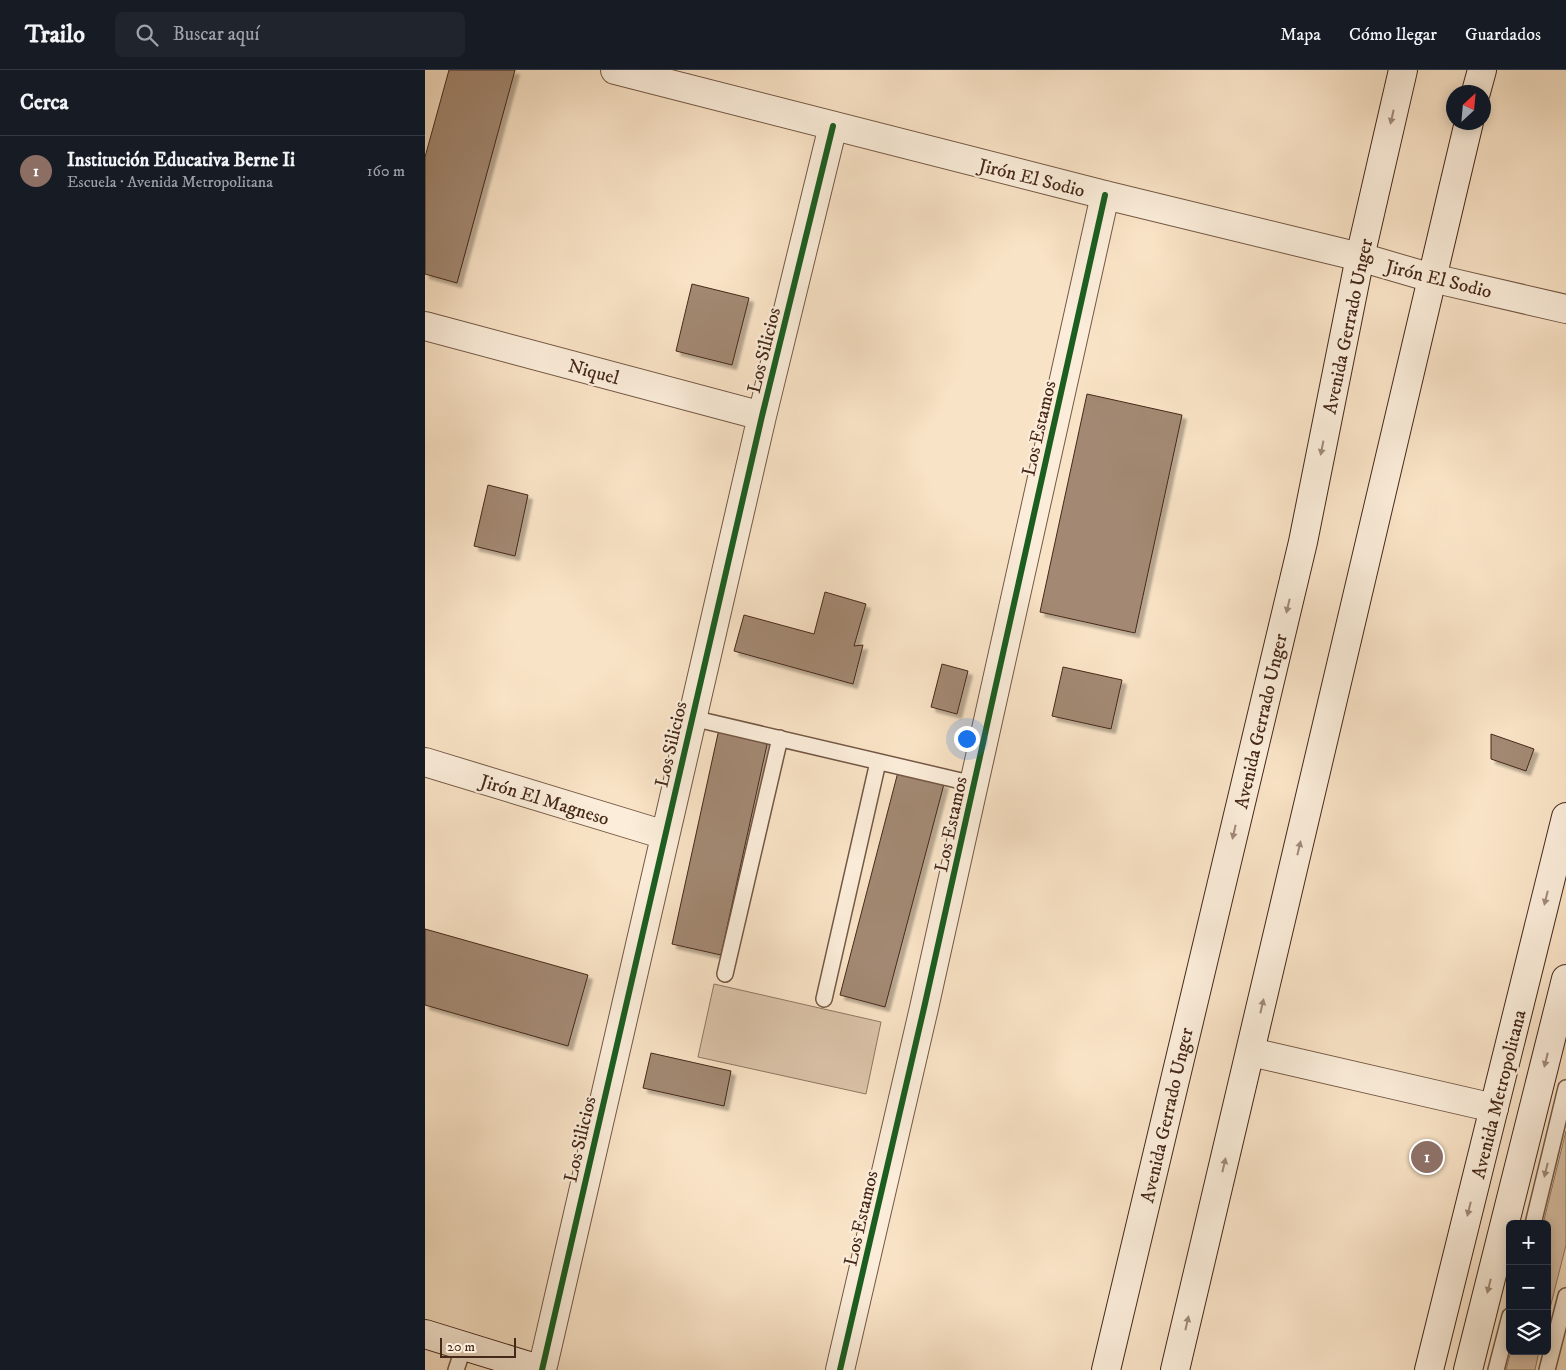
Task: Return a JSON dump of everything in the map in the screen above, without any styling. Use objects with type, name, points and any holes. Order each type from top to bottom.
[{"type":"street","name":"Jirón El Sodio","points":[[615,70],[1105,195],[1360,257],[1432,278],[1566,309]]},
{"type":"street","name":"Avenida Gerrado Unger","points":[[1106,1370],[1303,542],[1360,257],[1403,70]]},
{"type":"street","points":[[1478,85],[1482,70]]},
{"type":"street","name":"Los Silicios","points":[[542,1370],[762,416],[833,126]]},
{"type":"street","points":[[1175,1370],[1467,130]]},
{"type":"street","name":"Los Estamos","points":[[841,1370],[922,1018],[1105,195]]},
{"type":"street","name":"Niquel","points":[[425,326],[762,416]]},
{"type":"street","name":"Jirón El Magneso","points":[[425,762],[665,835]]},
{"type":"street","name":"Avenida Metropolitana","points":[[1429,1370],[1566,817]]},
{"type":"street","name":"Avenida Metropolitana","points":[[1468,1370],[1566,979]]},
{"type":"street","points":[[1251,1052],[1494,1108]]},
{"type":"street","points":[[425,1334],[460,1358],[542,1370]]},
{"type":"lane","points":[[692,718],[974,784]]},
{"type":"lane","points":[[725,974],[780,738]]},
{"type":"lane","points":[[824,999],[878,762]]},
{"type":"lane","points":[[1534,1220],[1566,1088]]},
{"type":"lane","points":[[1547,1370],[1566,1296]]},
{"type":"lane","points":[[1496,1370],[1506,1331]]},
{"type":"shaded area","points":[[714,984],[881,1022],[866,1094],[698,1057]]},
{"type":"shaded area","points":[[1566,1131],[1566,1245],[1551,1304],[1551,1220],[1544,1220]]},
{"type":"shaded area","points":[[1510,1355],[1538,1355],[1535,1370],[1506,1370]]},
{"type":"building","points":[[449,70],[515,70],[457,283],[425,274],[425,157]]},
{"type":"building","points":[[692,284],[749,298],[732,365],[676,351]]},
{"type":"building","points":[[1087,394],[1182,415],[1135,633],[1040,612]]},
{"type":"building","points":[[488,485],[528,495],[515,556],[474,546]]},
{"type":"building","points":[[825,592],[866,604],[854,646],[863,645],[853,684],[734,651],[744,615],[814,634]]},
{"type":"building","points":[[942,664],[968,671],[957,714],[931,707]]},
{"type":"building","points":[[1063,667],[1122,680],[1111,729],[1052,716]]},
{"type":"building","points":[[719,729],[768,740],[721,955],[672,944]]},
{"type":"building","points":[[1491,734],[1534,749],[1526,771],[1491,759]]},
{"type":"building","points":[[898,772],[944,784],[885,1007],[840,995]]},
{"type":"building","points":[[425,929],[588,975],[568,1046],[425,1005]]},
{"type":"building","points":[[651,1053],[731,1071],[724,1106],[643,1088]]},
{"type":"cycle path","points":[[542,1370],[762,416],[833,126]]},
{"type":"cycle path","points":[[840,1370],[924,1008],[1105,195]]},
{"type":"place","name":"Institución Educativa Berne Ii","points":[[1427,1157]]}]
